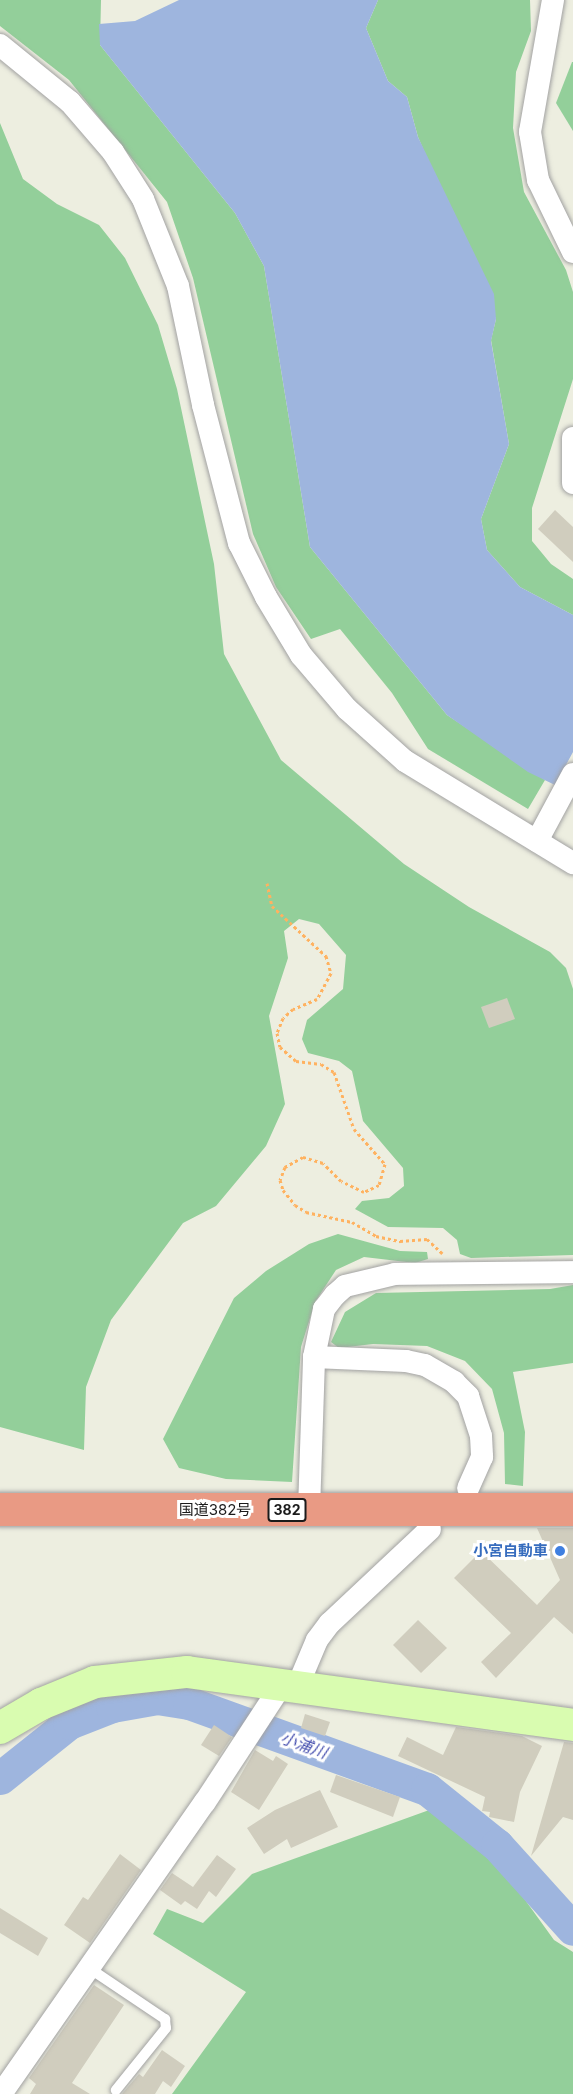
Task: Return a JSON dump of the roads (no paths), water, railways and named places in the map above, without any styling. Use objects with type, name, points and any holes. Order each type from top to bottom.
[{"type":"highway","name":"国道382号","points":[[0,1509],[573,1509]]},
{"type":"street","points":[[553,0],[530,132],[538,180],[573,252]]},
{"type":"street","points":[[0,45],[70,102],[113,152],[143,200],[178,286],[203,405],[239,543],[266,597],[302,655],[346,709],[405,761],[573,863]]},
{"type":"street","points":[[573,438],[573,483]]},
{"type":"street","points":[[537,841],[573,774]]},
{"type":"street","points":[[309,1510],[314,1357],[324,1310],[345,1286],[395,1274],[573,1272]]},
{"type":"street","points":[[314,1357],[406,1361],[425,1365],[454,1382],[468,1396],[481,1436],[482,1457],[468,1488]]},
{"type":"street","points":[[0,2094],[262,1715],[290,1684],[317,1640],[330,1623],[430,1529]]},
{"type":"street","points":[[0,1728],[66,1693],[124,1676],[187,1672],[290,1684],[573,1725]]},
{"type":"lane","points":[[89,1968],[165,2019],[166,2028],[117,2090]]},
{"type":"water","points":[[179,0],[378,0],[366,28],[388,81],[407,97],[418,137],[494,294],[496,319],[491,341],[509,444],[481,519],[487,550],[520,587],[573,615],[573,752],[555,785],[528,772],[447,715],[310,547],[264,266],[235,213],[100,45],[99,24],[135,21]]},
{"type":"waterway","name":"小浦川","points":[[0,1778],[69,1723],[112,1706],[157,1698],[189,1703],[427,1789],[497,1845],[573,1929]]},
{"type":"place","name":"小宮自動車","points":[[560,1551]]}]
